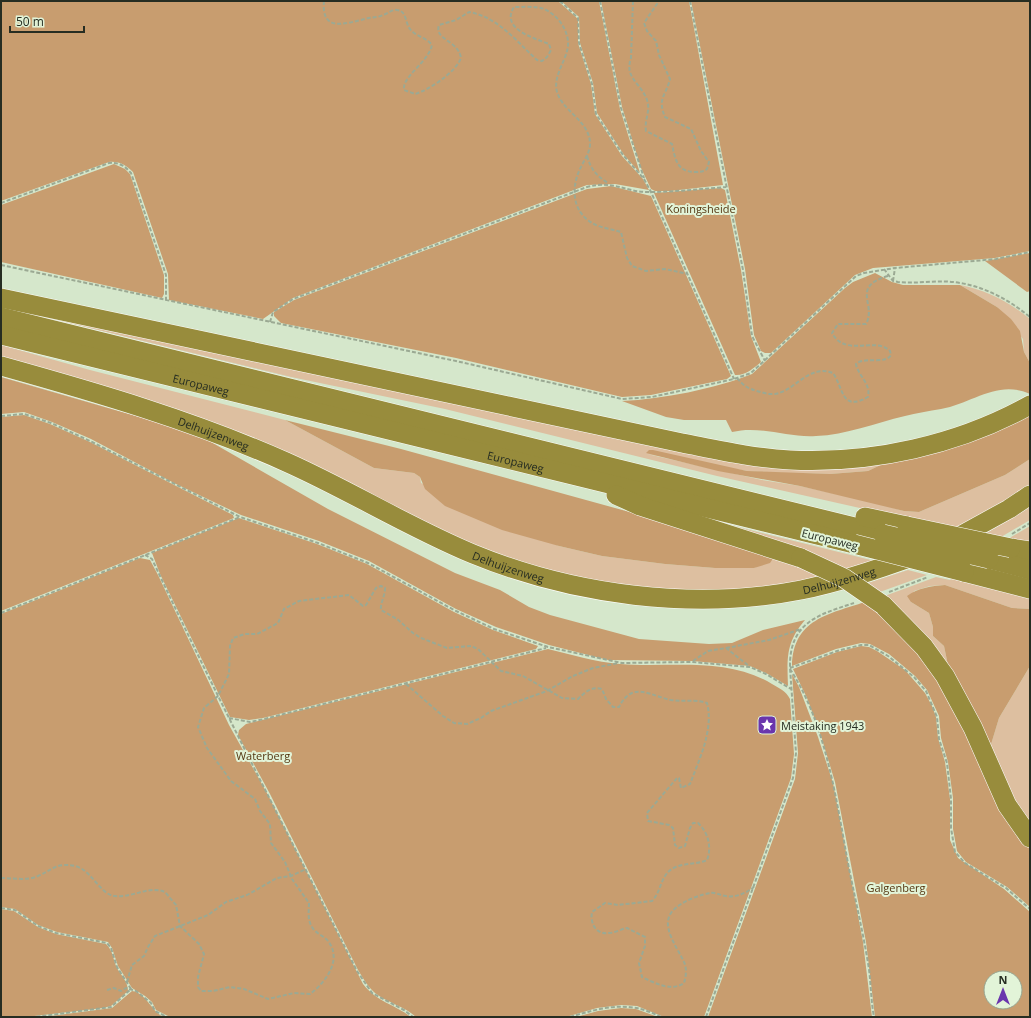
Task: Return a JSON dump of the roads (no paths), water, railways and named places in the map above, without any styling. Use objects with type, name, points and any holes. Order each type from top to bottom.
[{"type":"highway","points":[[1,298],[682,443],[758,457],[815,461],[862,458],[893,453],[957,437],[988,425],[1030,405]]},
{"type":"highway","name":"Europaweg","points":[[1,317],[1030,570]]},
{"type":"highway","name":"Europaweg","points":[[1,335],[854,544],[1030,589]]},
{"type":"highway","name":"Delhuijzenweg","points":[[1,366],[143,407],[210,430],[287,462],[437,538],[499,564],[553,581],[619,593],[677,598],[729,597],[786,592],[823,585],[887,566],[947,542],[980,526],[1030,495]]},
{"type":"highway","points":[[569,474],[640,506],[801,558],[885,598],[946,676],[973,728],[1007,805],[1030,838]]},
{"type":"highway","points":[[757,503],[840,512],[906,526],[1010,541],[1030,551]]},
{"type":"place","name":"Meistaking 1943","points":[[767,725]]},
{"type":"park label","name":"Koningsheide","points":[[701,208]]},
{"type":"park label","name":"Waterberg","points":[[263,755]]},
{"type":"park label","name":"Galgenberg","points":[[896,887]]}]
